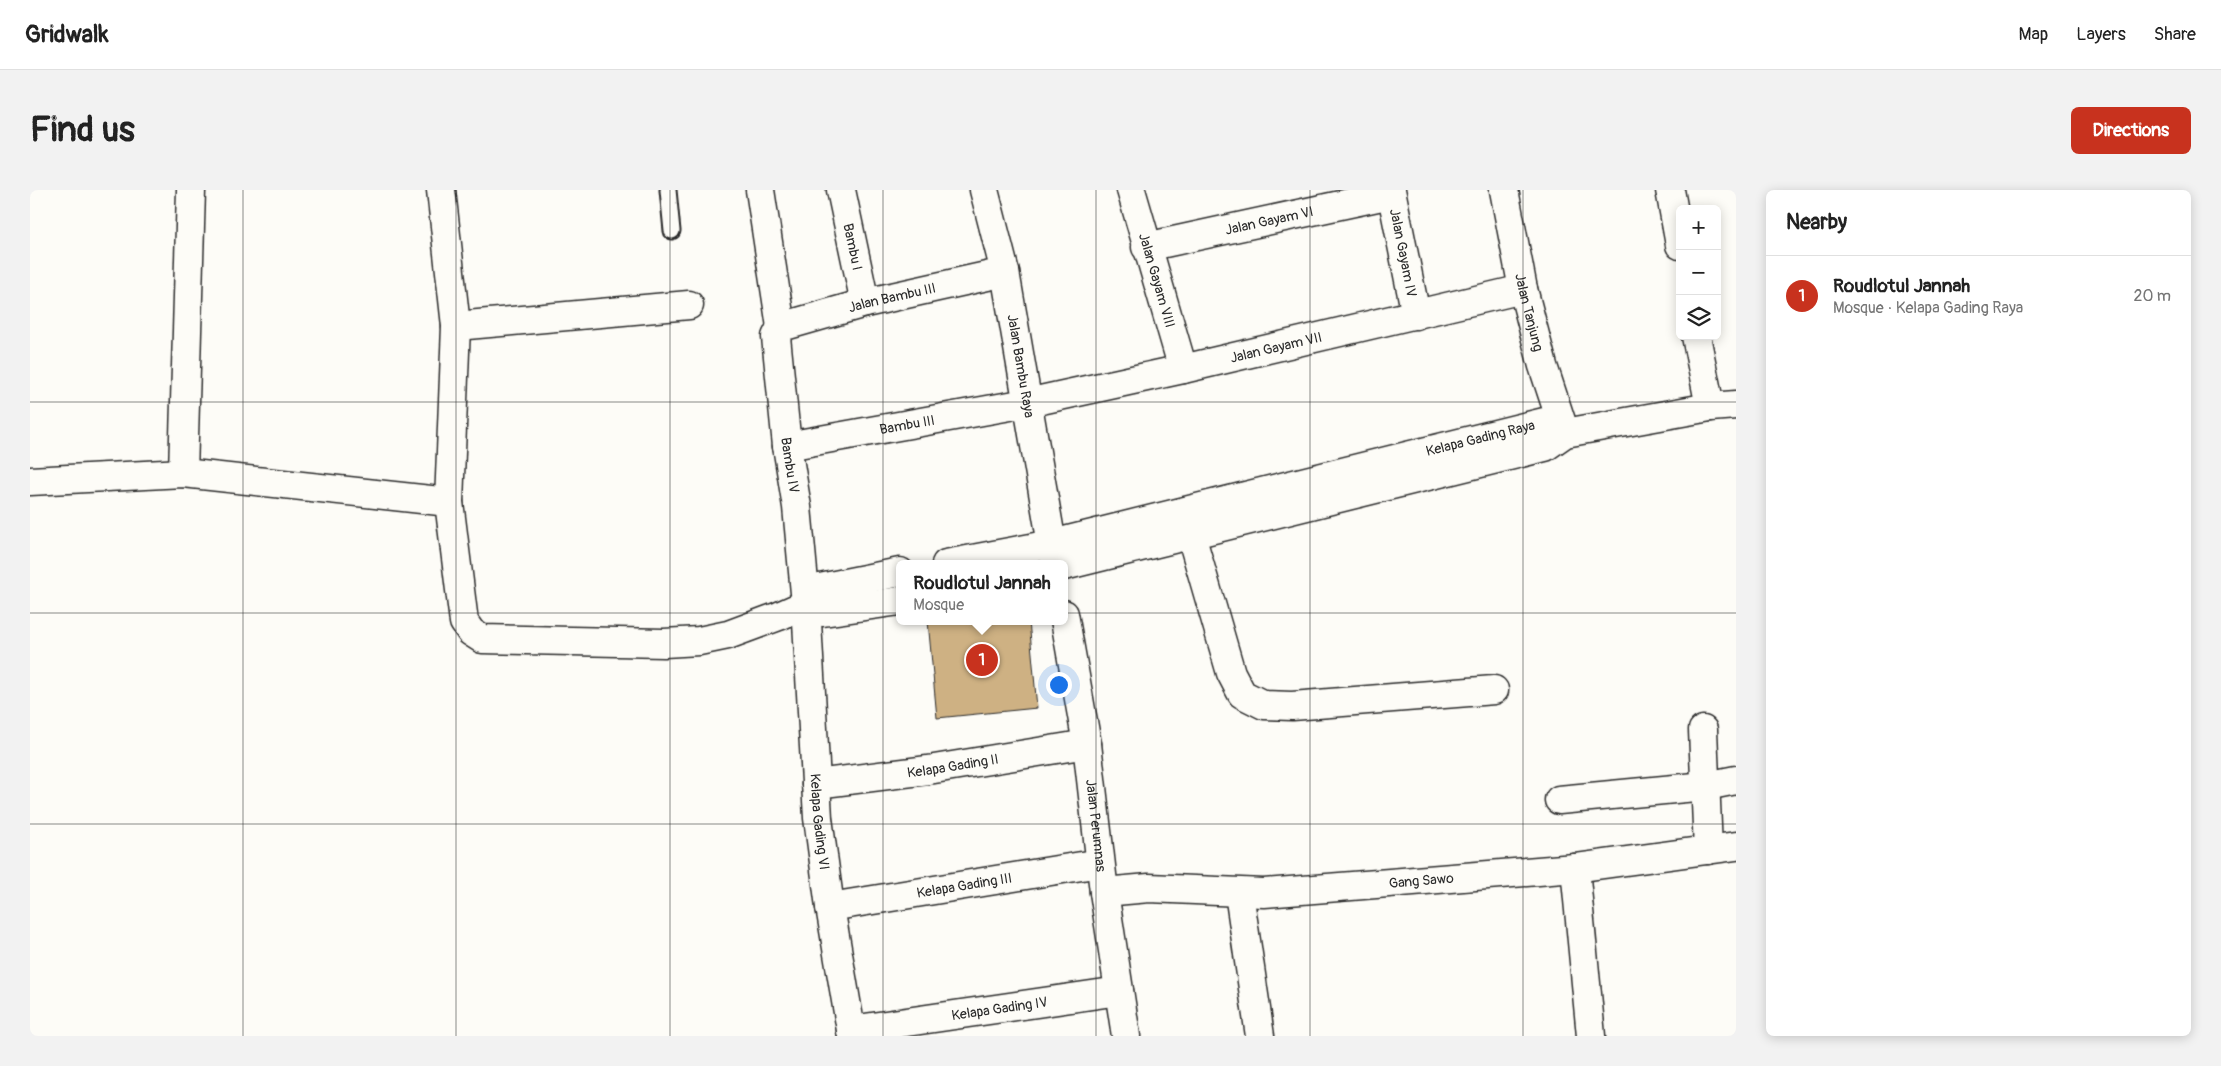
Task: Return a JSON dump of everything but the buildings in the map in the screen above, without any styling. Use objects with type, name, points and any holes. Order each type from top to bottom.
[{"type":"street","points":[[183,474],[191,190]]},
{"type":"street","points":[[441,190],[456,326],[449,502],[464,622],[471,632],[482,639],[699,641],[728,636],[756,626],[806,604],[820,588],[896,573]]},
{"type":"street","name":"Bambu IV","points":[[760,190],[781,327],[776,337],[797,507],[806,604]]},
{"type":"street","name":"Bambu I","points":[[842,190],[865,303]]},
{"type":"street","name":"Jalan Bambu Raya","points":[[984,190],[1004,272],[1057,558]]},
{"type":"street","name":"Jalan Gayam VIII","points":[[1131,190],[1183,369]]},
{"type":"street","name":"Jalan Tanjung","points":[[1504,190],[1523,289],[1543,366],[1565,433]]},
{"type":"street","points":[[1670,190],[1676,223]]},
{"type":"street","name":"Jalan Gayam VI","points":[[1146,247],[1391,192]]},
{"type":"street","name":"Jalan Gayam IV","points":[[1391,192],[1416,315]]},
{"type":"street","name":"Jalan Bambu III","points":[[781,327],[865,303],[1004,272]]},
{"type":"street","name":"Jalan Gayam VII","points":[[1027,403],[1183,369],[1523,289]]},
{"type":"street","points":[[456,326],[689,305]]},
{"type":"street","points":[[1565,433],[1723,406],[1698,340]]},
{"type":"street","name":"Bambu III","points":[[788,446],[1027,403]]},
{"type":"street","name":"Kelapa Gading Raya","points":[[1020,560],[1057,558],[1192,535],[1546,447],[1565,433],[1544,422],[1057,558]]},
{"type":"street","points":[[30,481],[183,474],[449,502]]},
{"type":"street","points":[[1192,535],[1231,673],[1242,694],[1264,705],[1292,706],[1494,690]]},
{"type":"street","points":[[806,604],[823,612],[896,602]]},
{"type":"street","name":"Kelapa Gading VI","points":[[806,604],[818,818],[830,907],[851,1033]]},
{"type":"street","name":"Jalan Perumnas","points":[[1066,625],[1087,744],[1100,863],[1126,1036]]},
{"type":"street","points":[[1703,730],[1708,850]]},
{"type":"street","name":"Kelapa Gading II","points":[[816,784],[928,770],[1087,744]]},
{"type":"street","points":[[1559,800],[1706,786],[1736,780]]},
{"type":"street","name":"Gang Sawo","points":[[1104,892],[1148,888],[1264,893],[1576,868],[1736,846]]},
{"type":"street","name":"Kelapa Gading III","points":[[830,907],[1100,863]]},
{"type":"street","points":[[1576,868],[1591,1036]]},
{"type":"street","points":[[1238,893],[1260,1036]]},
{"type":"street","name":"Kelapa Gading IV","points":[[851,1033],[1119,990]]},
{"type":"lane","points":[[668,190],[672,231]]},
{"type":"place","name":"Roudlotul Jannah","points":[[982,660]]}]
